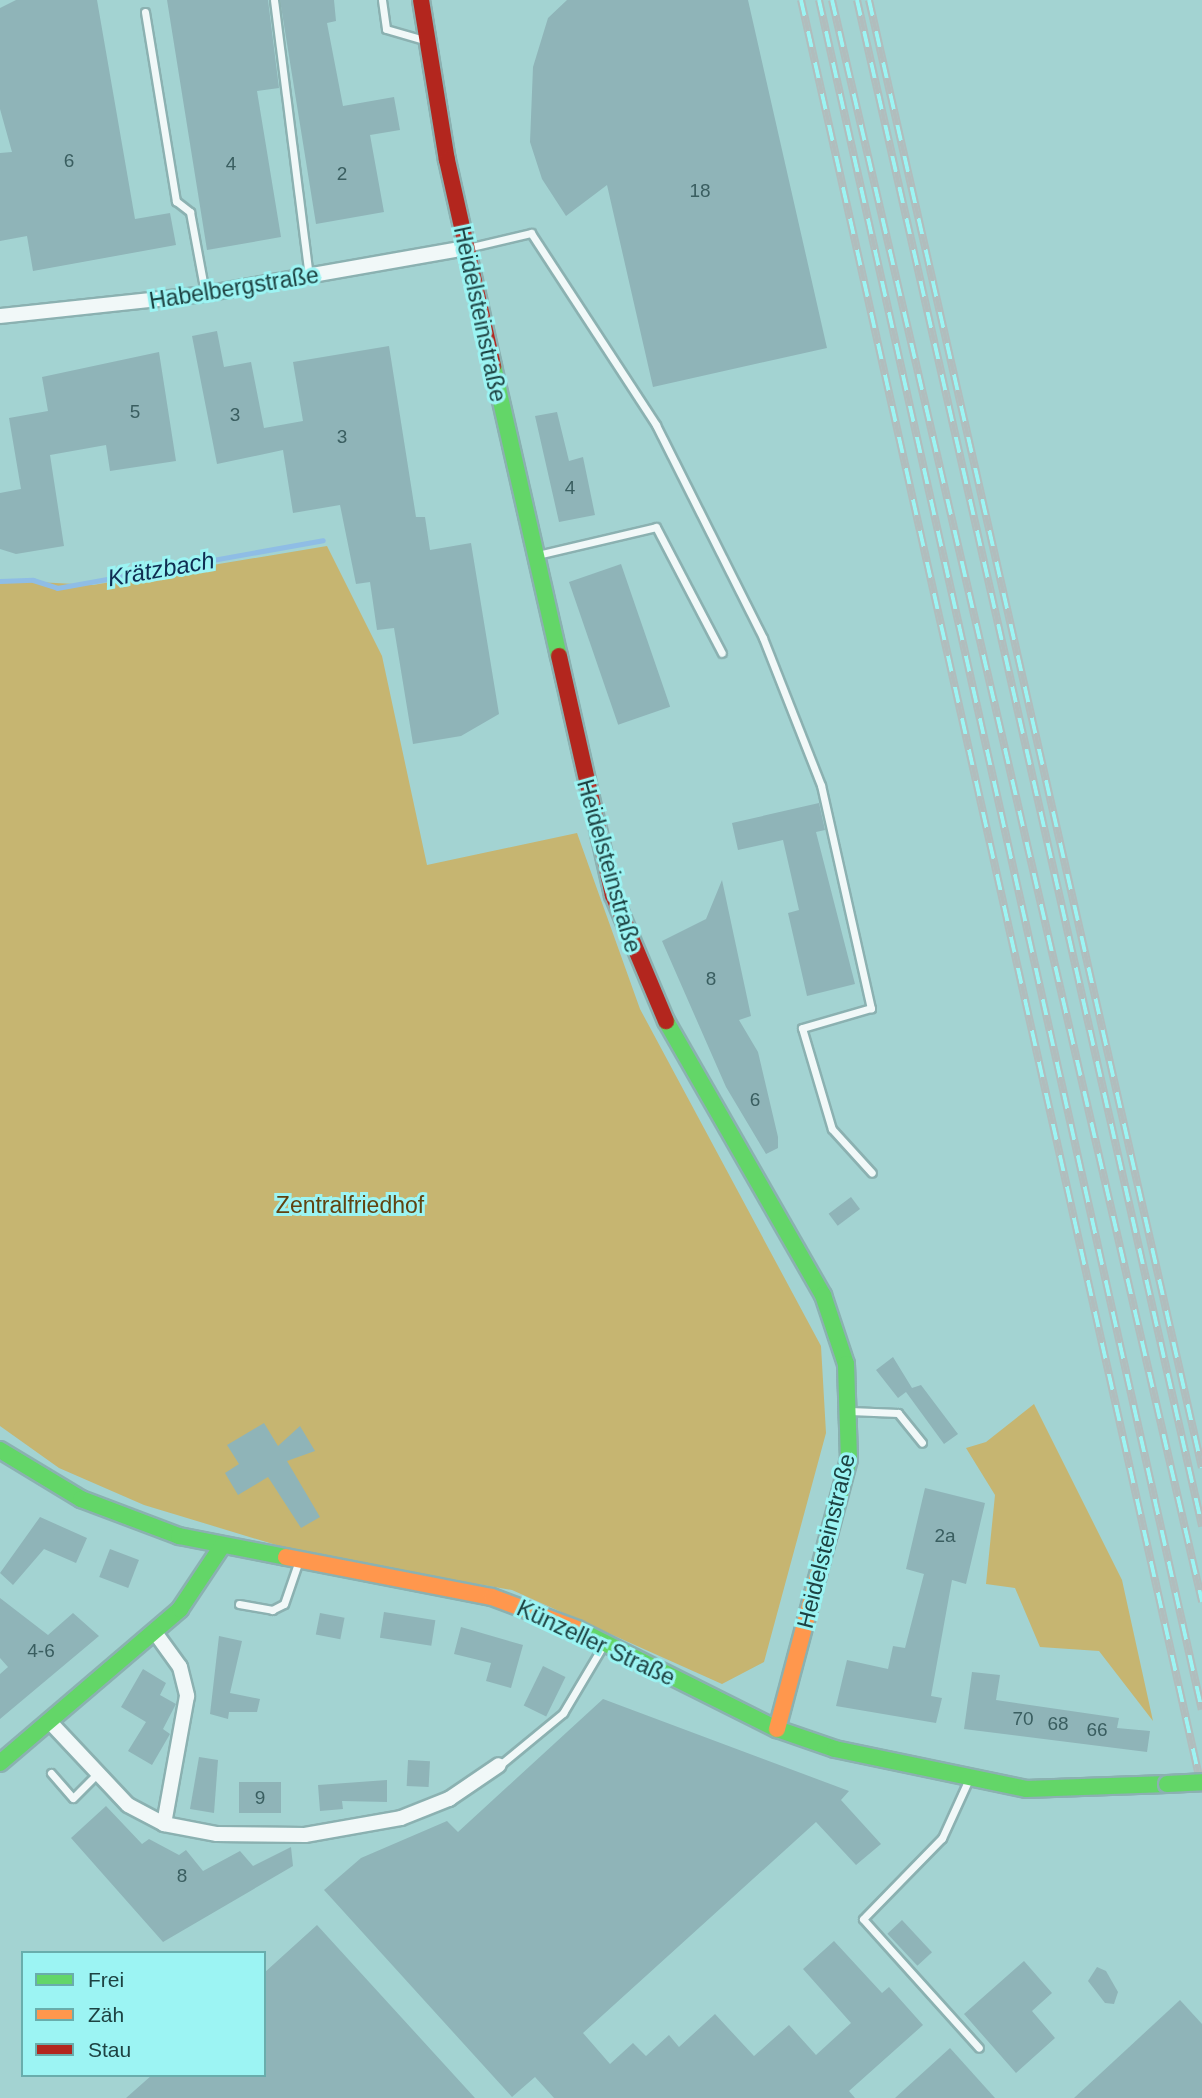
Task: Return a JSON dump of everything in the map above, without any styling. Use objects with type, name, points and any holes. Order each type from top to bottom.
[{"type":"main road","name":"Heidelsteinstraße","points":[[421,0],[424,40],[533,556],[588,799],[631,947],[823,1295],[846,1364],[850,1411],[846,1472],[777,1729]]},
{"type":"main road","name":"Künzeller Straße","points":[[0,1450],[101,1508],[222,1546],[298,1563],[492,1597],[604,1643],[777,1729],[968,1781],[1026,1789],[1202,1782]]},
{"type":"main road","points":[[0,1763],[154,1631],[201,1584],[222,1546]]},
{"type":"street","name":"Habelbergstraße","points":[[0,316],[205,294],[466,248]]},
{"type":"street","points":[[154,1631],[180,1667],[187,1696],[164,1824]]},
{"type":"street","points":[[49,1721],[95,1776],[164,1824],[217,1834],[342,1830],[432,1807],[499,1765]]},
{"type":"lane","points":[[274,0],[309,276]]},
{"type":"lane","points":[[382,0],[386,29],[424,40]]},
{"type":"lane","points":[[145,12],[176,201],[190,212],[205,294]]},
{"type":"lane","points":[[466,248],[531,233],[656,425],[763,638],[821,785],[871,1009],[802,1028],[832,1129],[872,1173]]},
{"type":"lane","points":[[533,556],[656,527],[722,653]]},
{"type":"lane","points":[[850,1411],[898,1413],[922,1443]]},
{"type":"lane","points":[[239,1604],[272,1610],[284,1604],[298,1563]]},
{"type":"lane","points":[[499,1765],[558,1719],[604,1643]]},
{"type":"lane","points":[[51,1773],[74,1798],[95,1776]]},
{"type":"lane","points":[[968,1781],[942,1838],[863,1919],[979,2048]]},
{"type":"green space","name":"Zentralfriedhof","points":[[327,546],[382,656],[427,865],[577,833],[640,1009],[821,1346],[826,1433],[764,1662],[722,1684],[512,1590],[306,1554],[144,1505],[59,1468],[0,1426],[0,580],[93,585]]},
{"type":"green space","points":[[1034,1404],[1122,1580],[1153,1721],[1099,1651],[1040,1647],[1015,1588],[986,1584],[995,1495],[966,1448],[986,1442]]},
{"type":"building","points":[[16,0],[97,0],[135,219],[170,213],[176,245],[33,271],[27,236],[0,241],[0,153],[12,152],[0,109],[0,8]]},
{"type":"building","points":[[167,0],[268,0],[279,88],[257,91],[281,237],[207,250]]},
{"type":"building","points":[[280,0],[334,0],[336,21],[327,23],[343,106],[394,97],[400,130],[370,135],[384,212],[316,224]]},
{"type":"building","points":[[567,0],[748,0],[827,348],[653,387],[607,185],[566,216],[542,179],[530,142],[533,67],[548,18]]},
{"type":"building","points":[[217,331],[224,367],[251,362],[264,428],[303,421],[293,362],[389,346],[416,517],[425,517],[430,550],[471,543],[499,714],[461,736],[413,744],[394,628],[377,630],[370,582],[356,584],[340,505],[293,513],[283,450],[217,464],[192,336]]},
{"type":"building","points":[[159,352],[176,461],[110,471],[106,445],[50,455],[64,546],[16,554],[0,549],[0,493],[21,489],[9,418],[48,411],[42,377]]},
{"type":"building","points":[[557,412],[569,461],[583,457],[595,515],[559,522],[535,416]]},
{"type":"building","points":[[621,564],[670,707],[618,725],[569,582]]},
{"type":"building","points":[[819,803],[825,830],[816,832],[855,984],[807,996],[788,913],[799,910],[783,840],[738,850],[732,823]]},
{"type":"building","points":[[722,880],[751,1016],[739,1020],[758,1052],[778,1137],[778,1148],[766,1154],[726,1087],[662,941],[706,919]]},
{"type":"building","points":[[851,1197],[860,1209],[838,1226],[829,1214]]},
{"type":"building","points":[[893,1357],[912,1388],[921,1385],[958,1434],[944,1444],[906,1392],[898,1398],[876,1370]]},
{"type":"building","points":[[264,1423],[278,1446],[300,1426],[315,1451],[287,1461],[320,1517],[301,1528],[268,1477],[238,1495],[225,1473],[239,1464],[227,1445]]},
{"type":"building","points":[[925,1488],[985,1503],[966,1584],[952,1580],[931,1696],[942,1698],[936,1723],[836,1706],[847,1660],[888,1669],[893,1646],[905,1648],[924,1574],[906,1569]]},
{"type":"building","points":[[40,1517],[87,1538],[76,1563],[44,1549],[13,1585],[0,1573]]},
{"type":"building","points":[[110,1549],[139,1560],[128,1588],[99,1577]]},
{"type":"building","points":[[0,1598],[48,1635],[73,1613],[99,1636],[0,1719],[0,1674],[8,1667],[0,1658]]},
{"type":"building","points":[[384,1612],[435,1620],[431,1646],[380,1638]]},
{"type":"building","points":[[320,1613],[345,1618],[340,1639],[316,1635]]},
{"type":"building","points":[[461,1627],[523,1645],[511,1688],[486,1681],[491,1663],[454,1654]]},
{"type":"building","points":[[219,1636],[242,1641],[230,1693],[260,1699],[257,1712],[229,1712],[228,1719],[210,1714]]},
{"type":"building","points":[[543,1666],[565,1677],[546,1717],[524,1706]]},
{"type":"building","points":[[143,1669],[166,1683],[160,1695],[176,1704],[163,1729],[170,1734],[152,1765],[128,1751],[146,1722],[121,1707]]},
{"type":"building","points":[[972,1672],[1000,1675],[996,1700],[1119,1718],[1117,1728],[1150,1731],[1147,1752],[964,1729]]},
{"type":"building","points":[[603,1699],[849,1791],[841,1800],[881,1844],[856,1865],[816,1822],[583,2033],[610,2064],[633,2043],[646,2056],[669,2035],[679,2047],[715,2014],[754,2056],[789,2025],[816,2055],[851,2023],[803,1969],[834,1941],[882,1993],[889,1987],[923,2025],[849,2091],[855,2098],[554,2098],[535,2077],[512,2097],[324,1890],[361,1858],[447,1821],[458,1832]]},
{"type":"building","points":[[199,1757],[218,1760],[214,1813],[190,1809]]},
{"type":"building","points":[[408,1760],[430,1761],[429,1787],[407,1786]]},
{"type":"building","points":[[387,1780],[387,1802],[342,1801],[343,1809],[320,1811],[318,1785]]},
{"type":"building","points":[[239,1782],[281,1782],[281,1813],[239,1813]]},
{"type":"building","points":[[106,1806],[142,1844],[149,1839],[179,1855],[186,1850],[203,1871],[240,1851],[253,1866],[291,1847],[293,1866],[163,1942],[71,1838]]},
{"type":"building","points":[[902,1920],[932,1952],[917,1966],[887,1934]]},
{"type":"building","points":[[317,1925],[475,2098],[126,2098],[150,2077],[266,2077],[266,1971]]},
{"type":"building","points":[[1024,1961],[1052,1993],[1032,2011],[1055,2038],[1016,2073],[964,2014]]},
{"type":"building","points":[[1097,1967],[1106,1971],[1118,1992],[1114,2004],[1105,2003],[1088,1981]]},
{"type":"building","points":[[1180,2000],[1202,2024],[1202,2098],[1074,2098]]},
{"type":"building","points":[[950,2048],[995,2098],[895,2098]]},
{"type":"waterway","name":"Krätzbach","points":[[0,581],[33,580],[57,588],[323,540]]},
{"type":"railway","points":[[801,0],[1202,1789]]},
{"type":"railway","points":[[819,0],[1202,1710]]},
{"type":"railway","points":[[832,0],[1202,1602]]},
{"type":"railway","points":[[857,0],[1202,1526]]},
{"type":"railway","points":[[869,0],[1202,1468]]},
{"type":"traffic: fast","points":[[493,366],[559,656]]},
{"type":"traffic: fast","points":[[666,1021],[823,1295],[846,1364],[849,1459],[829,1534]]},
{"type":"traffic: fast","points":[[0,1450],[81,1499],[179,1536],[286,1557]]},
{"type":"traffic: fast","points":[[0,1763],[180,1609],[222,1546]]},
{"type":"traffic: fast","points":[[577,1629],[777,1729],[835,1749],[1026,1789],[1167,1784]]},
{"type":"traffic: fast","points":[[1167,1784],[1202,1782]]},
{"type":"traffic: slow","points":[[777,1729],[829,1534]]},
{"type":"traffic: slow","points":[[286,1557],[492,1597],[577,1629]]},
{"type":"traffic: jam","points":[[421,0],[447,160],[493,366]]},
{"type":"traffic: jam","points":[[559,656],[613,895],[666,1021]]}]
